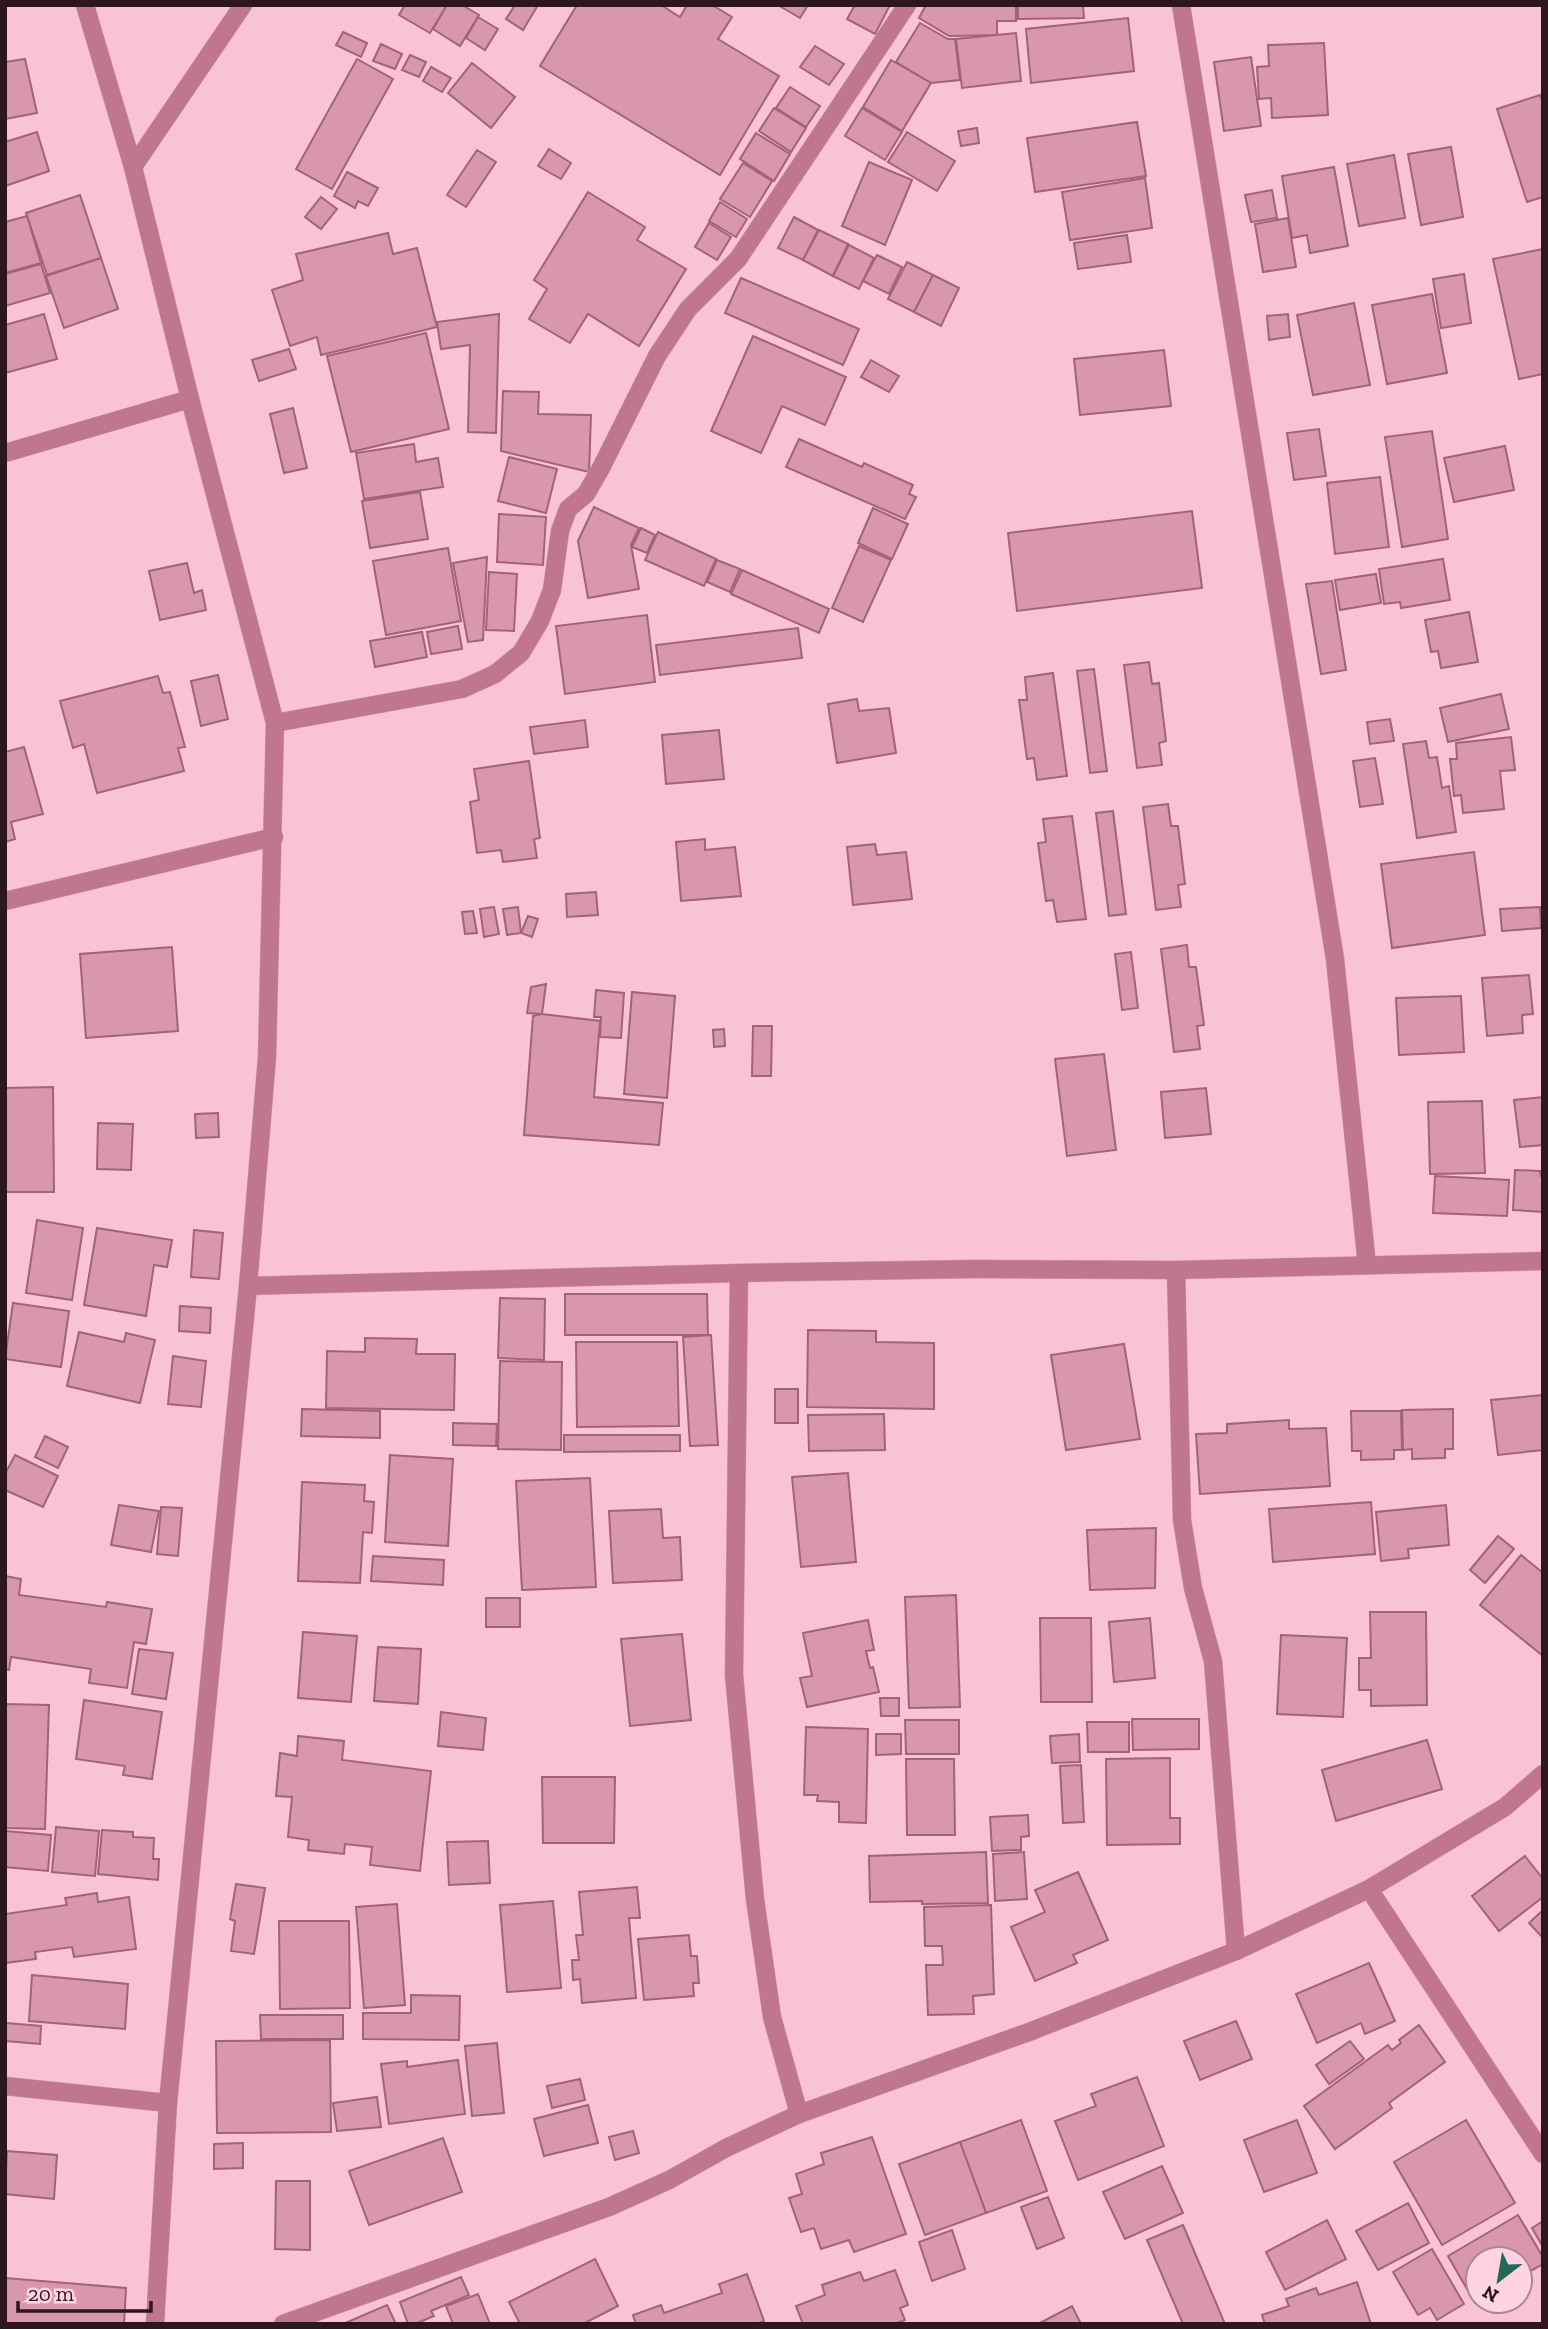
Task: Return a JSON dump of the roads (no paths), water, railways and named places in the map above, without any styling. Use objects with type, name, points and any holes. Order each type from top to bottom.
[{"type":"street","points":[[85,5],[133,167],[190,399],[275,723],[267,1058],[248,1286],[168,2103],[155,2324]]},
{"type":"street","points":[[133,167],[243,5]]},
{"type":"street","points":[[275,723],[462,689],[495,674],[520,653],[540,621],[552,590],[560,531],[568,509],[586,494],[657,356],[688,309],[738,259],[907,5]]},
{"type":"street","points":[[1181,5],[1331,932],[1367,1265]]},
{"type":"street","points":[[5,453],[190,399]]},
{"type":"street","points":[[5,901],[274,837]]},
{"type":"street","points":[[248,1286],[738,1273],[974,1269],[1176,1270],[1543,1261]]},
{"type":"street","points":[[1176,1270],[1182,1520],[1193,1588],[1213,1661],[1236,1951]]},
{"type":"street","points":[[738,1273],[734,1675],[755,1899],[772,2017],[799,2114]]},
{"type":"street","points":[[282,2324],[609,2207],[669,2180],[726,2148],[799,2114],[1029,2032],[1236,1951],[1369,1889],[1505,1807],[1543,1774]]},
{"type":"street","points":[[1369,1889],[1543,2154]]},
{"type":"street","points":[[5,2086],[168,2103]]}]
